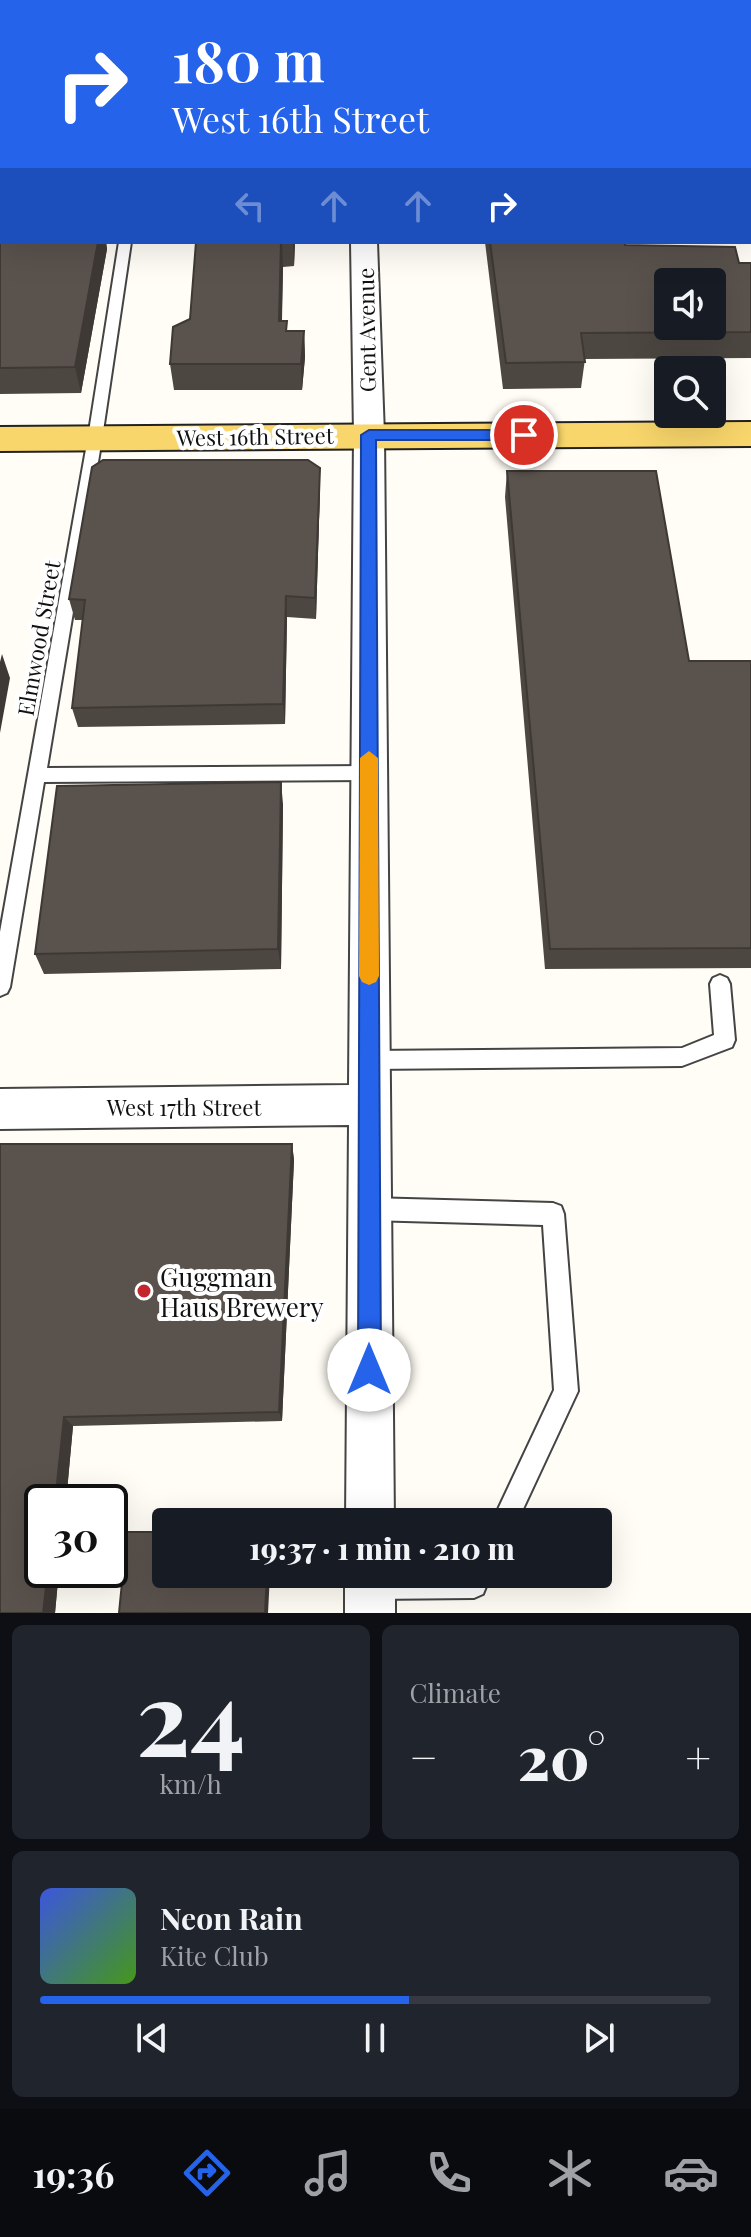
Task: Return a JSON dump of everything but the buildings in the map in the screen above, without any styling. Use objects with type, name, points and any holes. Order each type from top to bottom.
[{"type":"main road","name":"West 16th Street","points":[[0,439],[751,434]]},
{"type":"street","name":"Gent Avenue","points":[[364,244],[369,435],[370,1508]]},
{"type":"street","name":"West 17th Street","points":[[0,1109],[369,1105]]},
{"type":"lane","name":"Elmwood Street","points":[[0,987],[95,438],[125,244]]},
{"type":"lane","points":[[37,775],[369,773]]},
{"type":"lane","points":[[369,1060],[682,1057],[725,1040],[720,984]]},
{"type":"lane","points":[[369,1209],[553,1214],[566,1391],[511,1508]]},
{"type":"lane","points":[[370,1591],[422,1588]]},
{"type":"slow traffic","points":[[369,758],[369,976]]},
{"type":"place","name":"Guggman Haus Brewery","points":[[144,1291]]},
{"type":"route","points":[[369,1370],[369,435],[524,435]]}]
